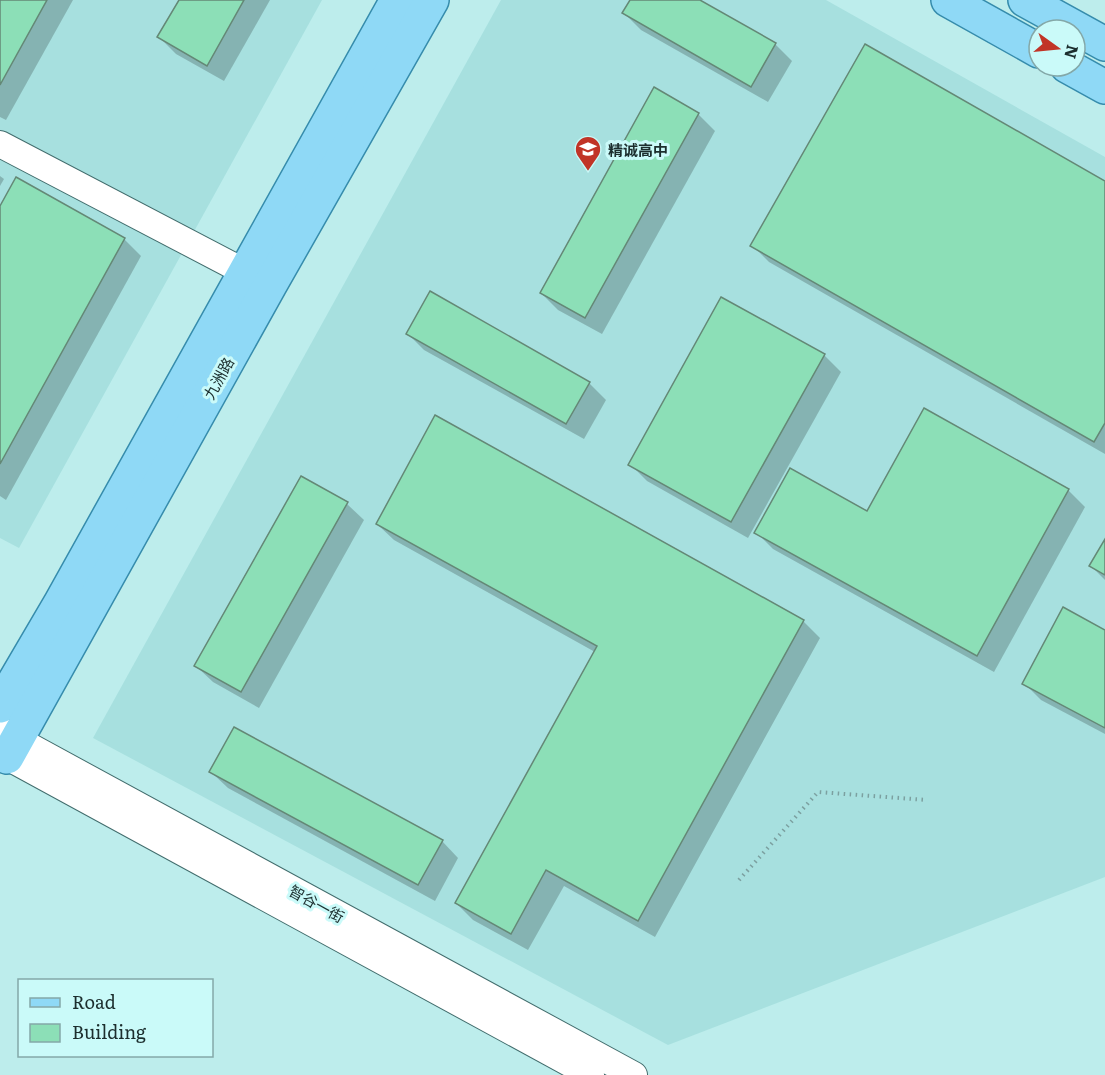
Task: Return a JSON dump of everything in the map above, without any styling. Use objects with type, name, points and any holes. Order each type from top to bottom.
[{"type":"main road","name":"九洲路","points":[[6,745],[258,279],[397,0]]},
{"type":"main road","name":"九洲路","points":[[0,706],[258,279],[432,0]]},
{"type":"main road","points":[[948,0],[1027,44]]},
{"type":"main road","points":[[1025,0],[1105,44]]},
{"type":"main road","points":[[1087,77],[1105,87]]},
{"type":"street","points":[[0,144],[258,279]]},
{"type":"street","name":"智谷一街","points":[[6,745],[591,1075]]},
{"type":"street","name":"智谷一街","points":[[6,745],[634,1075]]},
{"type":"path","points":[[739,880],[818,792],[927,800]]},
{"type":"shaded area","points":[[0,0],[322,0],[19,548],[0,538]]},
{"type":"shaded area","points":[[501,0],[826,0],[1105,157],[1105,877],[668,1045],[93,738]]},
{"type":"building","points":[[0,0],[47,0],[0,85]]},
{"type":"building","points":[[179,0],[244,0],[207,66],[157,37]]},
{"type":"building","points":[[630,0],[700,0],[776,43],[751,87],[622,13]]},
{"type":"building","points":[[865,44],[1105,181],[1105,423],[1094,442],[750,246]]},
{"type":"building","points":[[654,87],[699,113],[585,318],[540,293]]},
{"type":"building","points":[[16,177],[125,238],[0,464],[0,206]]},
{"type":"building","points":[[430,291],[590,382],[566,424],[406,334]]},
{"type":"building","points":[[721,297],[825,354],[731,522],[628,465]]},
{"type":"building","points":[[924,408],[1069,489],[977,656],[754,533],[790,468],[867,511]]},
{"type":"building","points":[[435,415],[804,620],[638,921],[546,870],[511,934],[455,903],[597,646],[376,524]]},
{"type":"building","points":[[301,476],[348,502],[241,692],[194,666]]},
{"type":"building","points":[[1105,539],[1105,575],[1089,566]]},
{"type":"building","points":[[1063,607],[1105,630],[1105,728],[1022,684]]},
{"type":"building","points":[[234,727],[443,840],[418,885],[209,772]]},
{"type":"place","name":"精诚高中","points":[[588,172]]}]
